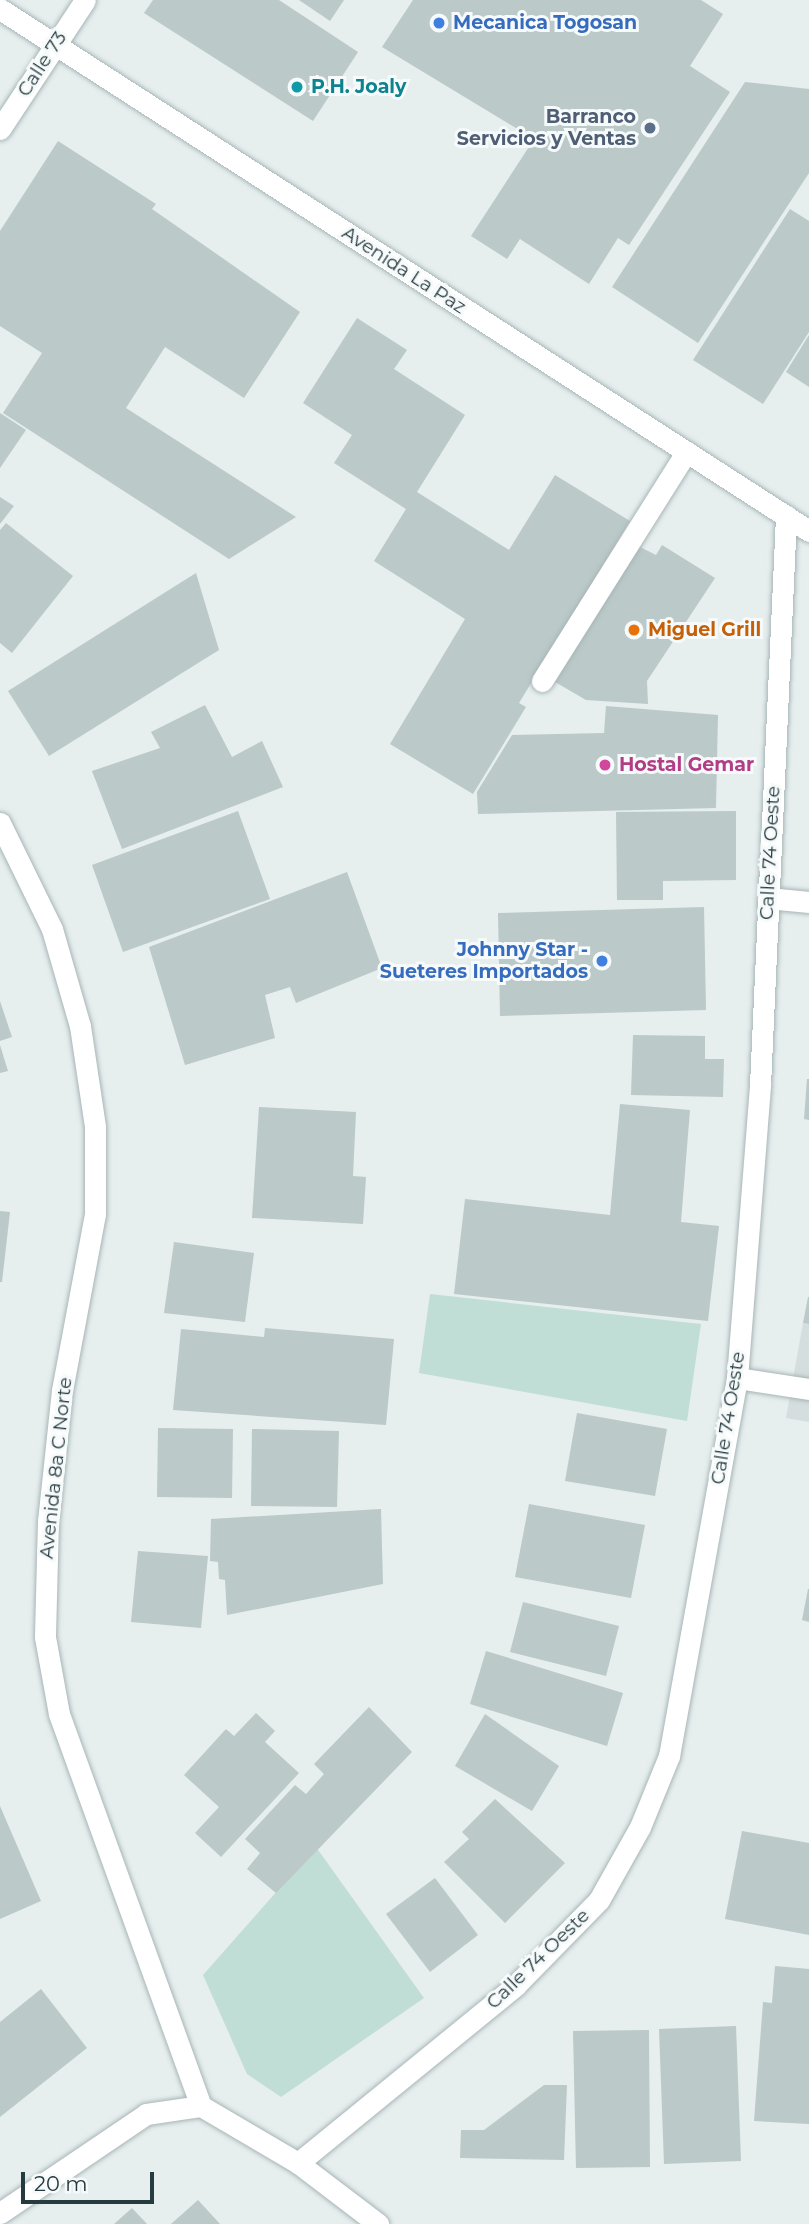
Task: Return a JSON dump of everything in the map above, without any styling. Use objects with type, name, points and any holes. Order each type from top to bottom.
[{"type":"street","name":"Calle 73","points":[[0,128],[85,0]]},
{"type":"street","name":"Avenida La Paz","points":[[0,9],[809,531]]},
{"type":"street","points":[[542,681],[686,452]]},
{"type":"street","name":"Calle 74 Oeste","points":[[298,2164],[516,1985],[598,1900],[634,1837],[669,1756],[737,1378],[768,898],[786,516]]},
{"type":"street","name":"Avenida 8a C Norte","points":[[0,823],[52,929],[80,1026],[95,1126],[94,1214],[62,1390],[48,1520],[45,1637],[60,1714],[201,2106]]},
{"type":"street","points":[[768,898],[809,902]]},
{"type":"street","points":[[737,1378],[809,1389]]},
{"type":"street","points":[[0,2213],[146,2114],[201,2106],[298,2164],[378,2224]]},
{"type":"shaded area","points":[[803,1323],[809,1324],[809,1422],[786,1418]]},
{"type":"green space","points":[[430,1294],[701,1324],[687,1421],[419,1373]]},
{"type":"green space","points":[[316,1847],[424,1998],[281,2097],[247,2074],[203,1975]]},
{"type":"building","name":"P.H. Joaly","points":[[153,0],[279,0],[358,52],[313,121],[144,13]]},
{"type":"building","points":[[299,0],[344,0],[330,21]]},
{"type":"building","points":[[413,0],[701,0],[723,14],[690,66],[730,92],[629,245],[618,238],[589,284],[520,239],[507,259],[471,236],[534,139],[382,47]]},
{"type":"building","points":[[745,82],[809,89],[809,173],[698,343],[612,287]]},
{"type":"building","points":[[58,141],[156,204],[152,209],[300,312],[244,398],[165,347],[126,408],[296,517],[229,559],[3,413],[42,353],[0,326],[0,231]]},
{"type":"building","points":[[790,209],[809,221],[809,332],[763,404],[693,360]]},
{"type":"building","points":[[357,318],[407,350],[394,369],[465,415],[417,492],[509,550],[555,475],[630,521],[519,703],[526,707],[473,794],[390,744],[465,619],[374,561],[406,509],[334,463],[352,435],[303,403]]},
{"type":"building","points":[[809,335],[809,387],[786,372]]},
{"type":"building","points":[[0,413],[26,430],[0,468]]},
{"type":"building","points":[[0,497],[14,506],[0,524]]},
{"type":"building","points":[[6,523],[73,576],[12,653],[0,643],[0,530]]},
{"type":"building","name":"Miguel Grill","points":[[662,545],[715,578],[647,681],[648,704],[586,700],[555,682],[640,547],[656,555]]},
{"type":"building","points":[[196,573],[219,650],[49,756],[8,691]]},
{"type":"building","points":[[205,705],[232,757],[262,741],[283,787],[122,849],[92,771],[160,748],[151,732]]},
{"type":"building","name":"Hostal Gemar","points":[[606,706],[718,715],[716,808],[478,814],[477,792],[512,735],[604,733]]},
{"type":"building","points":[[238,811],[270,899],[123,952],[92,865]]},
{"type":"building","points":[[736,811],[736,880],[663,881],[663,900],[617,900],[616,812]]},
{"type":"building","points":[[347,872],[382,968],[296,1003],[290,987],[265,995],[275,1038],[185,1065],[149,947]]},
{"type":"building","name":"Johnny Star - Sueteres Importados","points":[[704,907],[706,1010],[500,1016],[498,913]]},
{"type":"building","points":[[0,1001],[12,1037],[0,1041]]},
{"type":"building","points":[[633,1035],[705,1036],[705,1059],[724,1059],[723,1097],[631,1095]]},
{"type":"building","points":[[0,1045],[8,1071],[0,1073]]},
{"type":"building","points":[[809,1079],[809,1120],[804,1119]]},
{"type":"building","points":[[620,1104],[690,1110],[681,1222],[719,1226],[708,1321],[454,1294],[465,1199],[610,1215]]},
{"type":"building","points":[[259,1107],[356,1112],[353,1176],[366,1177],[363,1224],[252,1218]]},
{"type":"building","points":[[0,1211],[10,1212],[2,1282],[0,1282]]},
{"type":"building","points":[[174,1242],[254,1253],[245,1322],[164,1313]]},
{"type":"building","points":[[809,1297],[809,1324],[803,1323]]},
{"type":"building","points":[[265,1328],[394,1339],[386,1425],[173,1410],[181,1329],[264,1337]]},
{"type":"building","points":[[577,1413],[667,1429],[655,1496],[565,1481]]},
{"type":"building","points":[[158,1428],[233,1429],[232,1498],[157,1497]]},
{"type":"building","points":[[252,1429],[339,1431],[337,1507],[251,1506]]},
{"type":"building","points":[[529,1504],[645,1525],[631,1598],[515,1577]]},
{"type":"building","points":[[381,1509],[383,1584],[227,1615],[225,1580],[219,1579],[218,1562],[210,1561],[211,1519]]},
{"type":"building","points":[[138,1551],[208,1556],[201,1628],[131,1622]]},
{"type":"building","points":[[809,1589],[809,1622],[802,1620]]},
{"type":"building","points":[[523,1602],[619,1626],[606,1676],[510,1652]]},
{"type":"building","points":[[486,1651],[623,1693],[607,1746],[470,1704]]},
{"type":"building","points":[[369,1707],[412,1752],[276,1893],[247,1869],[260,1853],[245,1839],[295,1785],[306,1794],[324,1774],[314,1764]]},
{"type":"building","points":[[256,1713],[275,1731],[265,1742],[299,1773],[221,1857],[195,1833],[219,1807],[184,1775],[226,1729],[234,1736]]},
{"type":"building","points":[[485,1714],[559,1766],[532,1811],[455,1766]]},
{"type":"building","points":[[495,1799],[565,1863],[505,1923],[444,1862],[469,1839],[462,1832]]},
{"type":"building","points":[[0,1806],[41,1901],[0,1919]]},
{"type":"building","points":[[742,1831],[809,1843],[809,1935],[725,1919]]},
{"type":"building","points":[[435,1878],[478,1935],[430,1972],[386,1914]]},
{"type":"building","points":[[775,1966],[809,1969],[809,2124],[754,2121],[763,2002],[772,2003]]},
{"type":"building","points":[[41,1989],[87,2048],[0,2117],[0,2022]]},
{"type":"building","points":[[736,2026],[741,2161],[664,2164],[659,2029]]},
{"type":"building","points":[[649,2030],[650,2167],[576,2168],[573,2031]]},
{"type":"building","points":[[544,2085],[567,2085],[564,2160],[460,2158],[461,2130],[484,2130]]},
{"type":"building","points":[[198,2200],[220,2224],[171,2224]]},
{"type":"building","points":[[132,2208],[147,2224],[114,2224]]},
{"type":"place","name":"Mecanica Togosan","points":[[439,23]]},
{"type":"place","name":"P.H. Joaly","points":[[297,87]]},
{"type":"place","name":"Barranco Servicios y Ventas","points":[[650,128]]},
{"type":"place","name":"Miguel Grill","points":[[634,630]]},
{"type":"place","name":"Hostal Gemar","points":[[605,765]]},
{"type":"place","name":"Johnny Star - Sueteres Importados","points":[[602,961]]}]
